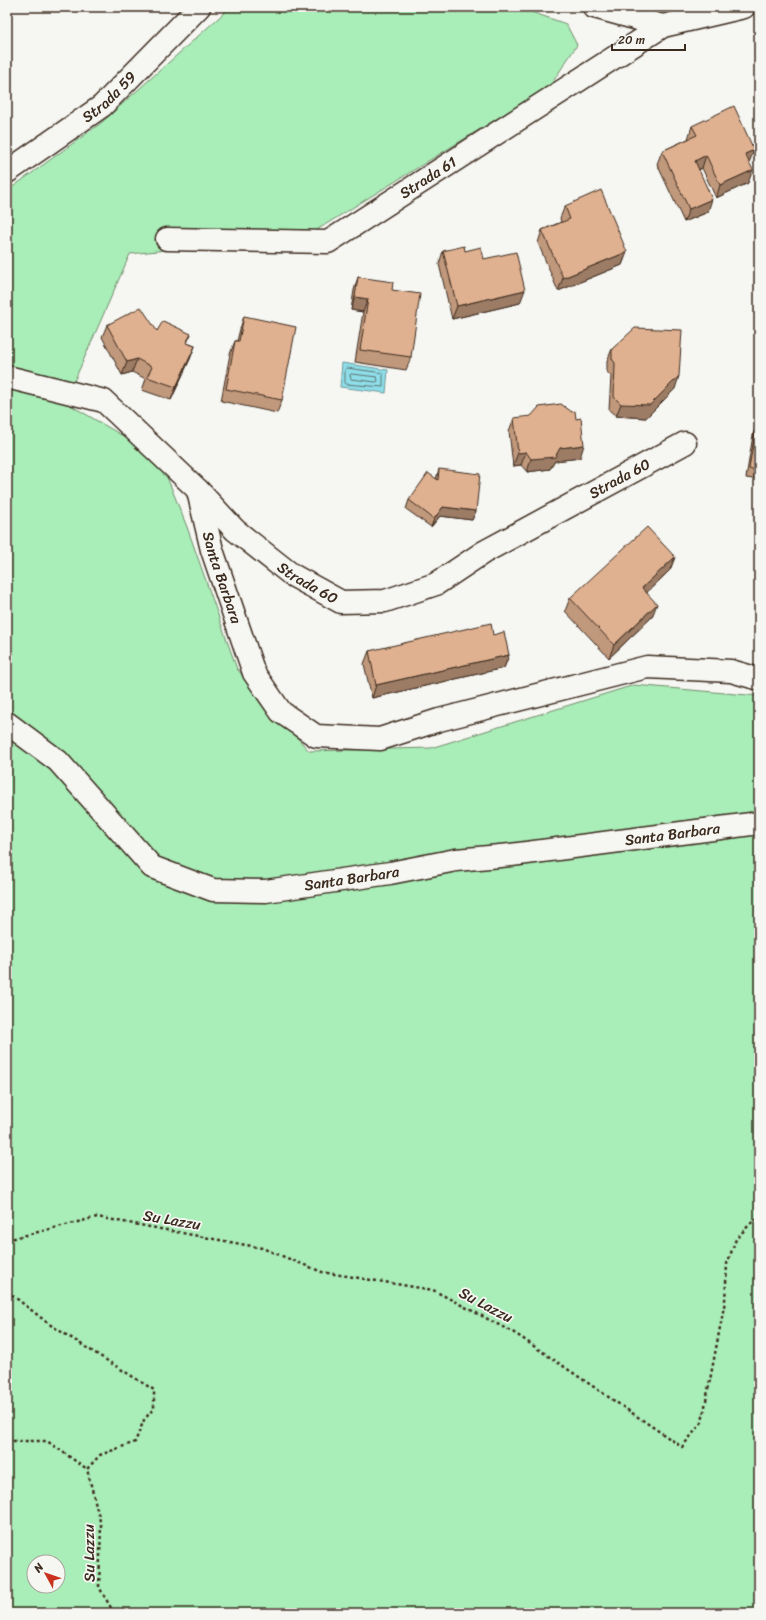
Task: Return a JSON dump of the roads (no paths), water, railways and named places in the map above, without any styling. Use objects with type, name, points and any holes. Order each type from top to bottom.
[{"type":"street","name":"Strada 59","points":[[7,172],[102,106],[199,7]]},
{"type":"street","name":"Strada 61","points":[[594,7],[663,26]]},
{"type":"street","name":"Strada 61","points":[[167,239],[328,242],[663,26],[744,7]]},
{"type":"street","name":"Strada 60","points":[[7,378],[104,401],[198,490],[235,530],[292,575],[341,602],[385,601],[436,584],[484,552],[685,443]]},
{"type":"street","name":"Santa Barbara","points":[[198,490],[212,550],[254,673],[281,712],[316,736],[380,739],[439,720],[647,667],[731,671],[759,678]]},
{"type":"street","name":"Santa Barbara","points":[[7,722],[58,761],[152,868],[212,890],[266,891],[390,873],[456,860],[519,854],[759,823]]},
{"type":"water","points":[[342,363],[388,370],[386,393],[340,387]]}]
